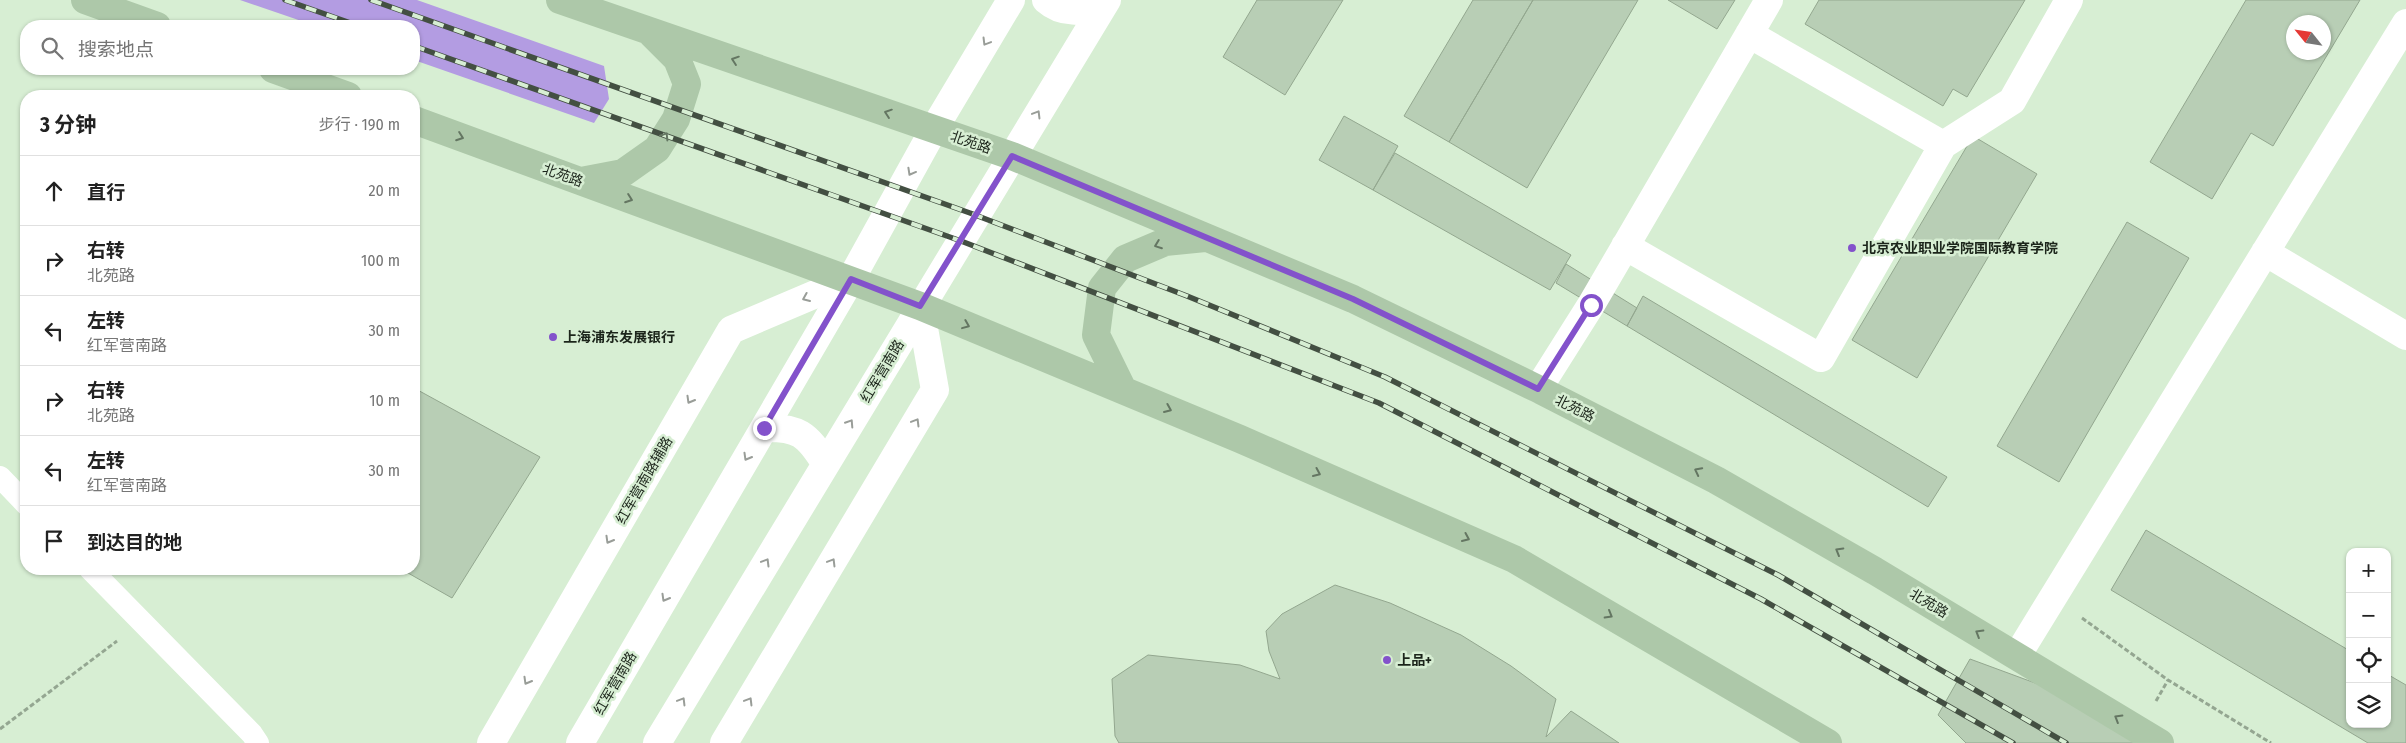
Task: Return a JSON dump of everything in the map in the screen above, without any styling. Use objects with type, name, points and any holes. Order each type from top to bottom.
[{"type":"main road","points":[[85,0],[140,20]]},
{"type":"main road","name":"北苑路","points":[[560,0],[1012,156],[1353,299],[1538,389],[1716,480],[2017,656],[2160,743]]},
{"type":"main road","points":[[579,181],[623,173],[657,149],[676,119],[687,84],[677,59],[648,30]]},
{"type":"main road","points":[[290,75],[331,90]]},
{"type":"main road","name":"北苑路","points":[[420,122],[851,279],[920,306],[1123,390],[1514,559],[1828,743]]},
{"type":"main road","points":[[1123,390],[1096,335],[1102,288],[1125,259],[1165,242],[1206,237]]},
{"type":"street","name":"红军营南路","points":[[580,743],[851,279],[934,129],[1011,0]]},
{"type":"street","points":[[1046,0],[1052,6],[1075,12],[1105,4]]},
{"type":"street","points":[[1538,389],[1591,305],[1769,0]]},
{"type":"street","points":[[1624,246],[1821,358],[1943,145],[2012,102],[2069,0]]},
{"type":"street","name":"红军营南路","points":[[657,743],[824,463],[1105,4]]},
{"type":"street","points":[[2017,656],[2406,23]]},
{"type":"street","points":[[1749,34],[1943,145]]},
{"type":"street","points":[[2264,252],[2406,336]]},
{"type":"street","name":"红军营南路辅路","points":[[491,743],[731,330],[851,279]]},
{"type":"street","points":[[724,743],[935,390],[920,306]]},
{"type":"street","points":[[764,428],[786,428],[801,433],[816,448],[824,463]]},
{"type":"lane","points":[[0,477],[20,498]]},
{"type":"lane","points":[[96,575],[252,734],[258,743]]},
{"type":"path","points":[[2077,614],[2168,680],[2269,743]]},
{"type":"path","points":[[0,729],[142,622]]},
{"type":"shaded area","points":[[240,0],[417,0],[604,66],[609,99],[594,123],[420,62],[420,20],[298,20]]},
{"type":"building","points":[[1257,0],[1343,0],[1285,95],[1223,57]]},
{"type":"building","points":[[1473,0],[1533,0],[1449,142],[1404,116]]},
{"type":"building","points":[[1533,0],[1638,0],[1527,188],[1449,142]]},
{"type":"building","points":[[1668,0],[1735,0],[1717,29]]},
{"type":"building","points":[[1819,0],[2025,0],[1967,97],[1953,89],[1943,106],[1805,24]]},
{"type":"building","points":[[2246,0],[2360,0],[2331,49],[2331,15],[2286,15],[2286,60],[2324,60],[2273,146],[2251,133],[2212,199],[2150,162]]},
{"type":"building","points":[[1344,116],[1398,146],[1373,190],[1319,160]]},
{"type":"building","points":[[1973,136],[2037,174],[1917,378],[1852,340]]},
{"type":"building","points":[[1395,153],[1571,255],[1550,290],[1373,190]]},
{"type":"building","points":[[2127,222],[2189,258],[2059,482],[1997,446]]},
{"type":"building","points":[[1566,264],[1637,308],[1627,326],[1556,283]]},
{"type":"building","points":[[1643,296],[1947,477],[1928,507],[1627,326]]},
{"type":"building","points":[[420,391],[540,457],[452,598],[412,575],[420,575]]},
{"type":"building","points":[[2146,530],[2346,649],[2346,728],[2391,728],[2391,676],[2406,685],[2406,743],[2368,743],[2111,590]]},
{"type":"building","name":"上品+","points":[[1335,585],[1390,603],[1461,635],[1511,666],[1556,699],[1546,737],[1571,711],[1619,743],[1119,743],[1115,736],[1112,679],[1148,655],[1240,665],[1280,679],[1269,651],[1266,631],[1282,614]]},
{"type":"building","points":[[1970,659],[2111,711],[2165,743],[1966,743],[1938,715]]},
{"type":"railway","points":[[285,0],[342,20]]},
{"type":"railway","points":[[371,0],[970,213],[1187,296],[1385,377],[1778,575],[2066,743]]},
{"type":"railway","points":[[420,48],[961,241],[1379,403],[1761,599],[2013,743]]},
{"type":"place","name":"北京农业职业学院国际教育学院","points":[[1852,248]]},
{"type":"place","name":"上海浦东发展银行","points":[[553,337]]},
{"type":"place","name":"上品+","points":[[1387,660]]},
{"type":"route","points":[[764,428],[851,279],[920,306],[1012,156],[1353,299],[1538,389],[1591,305]]}]
